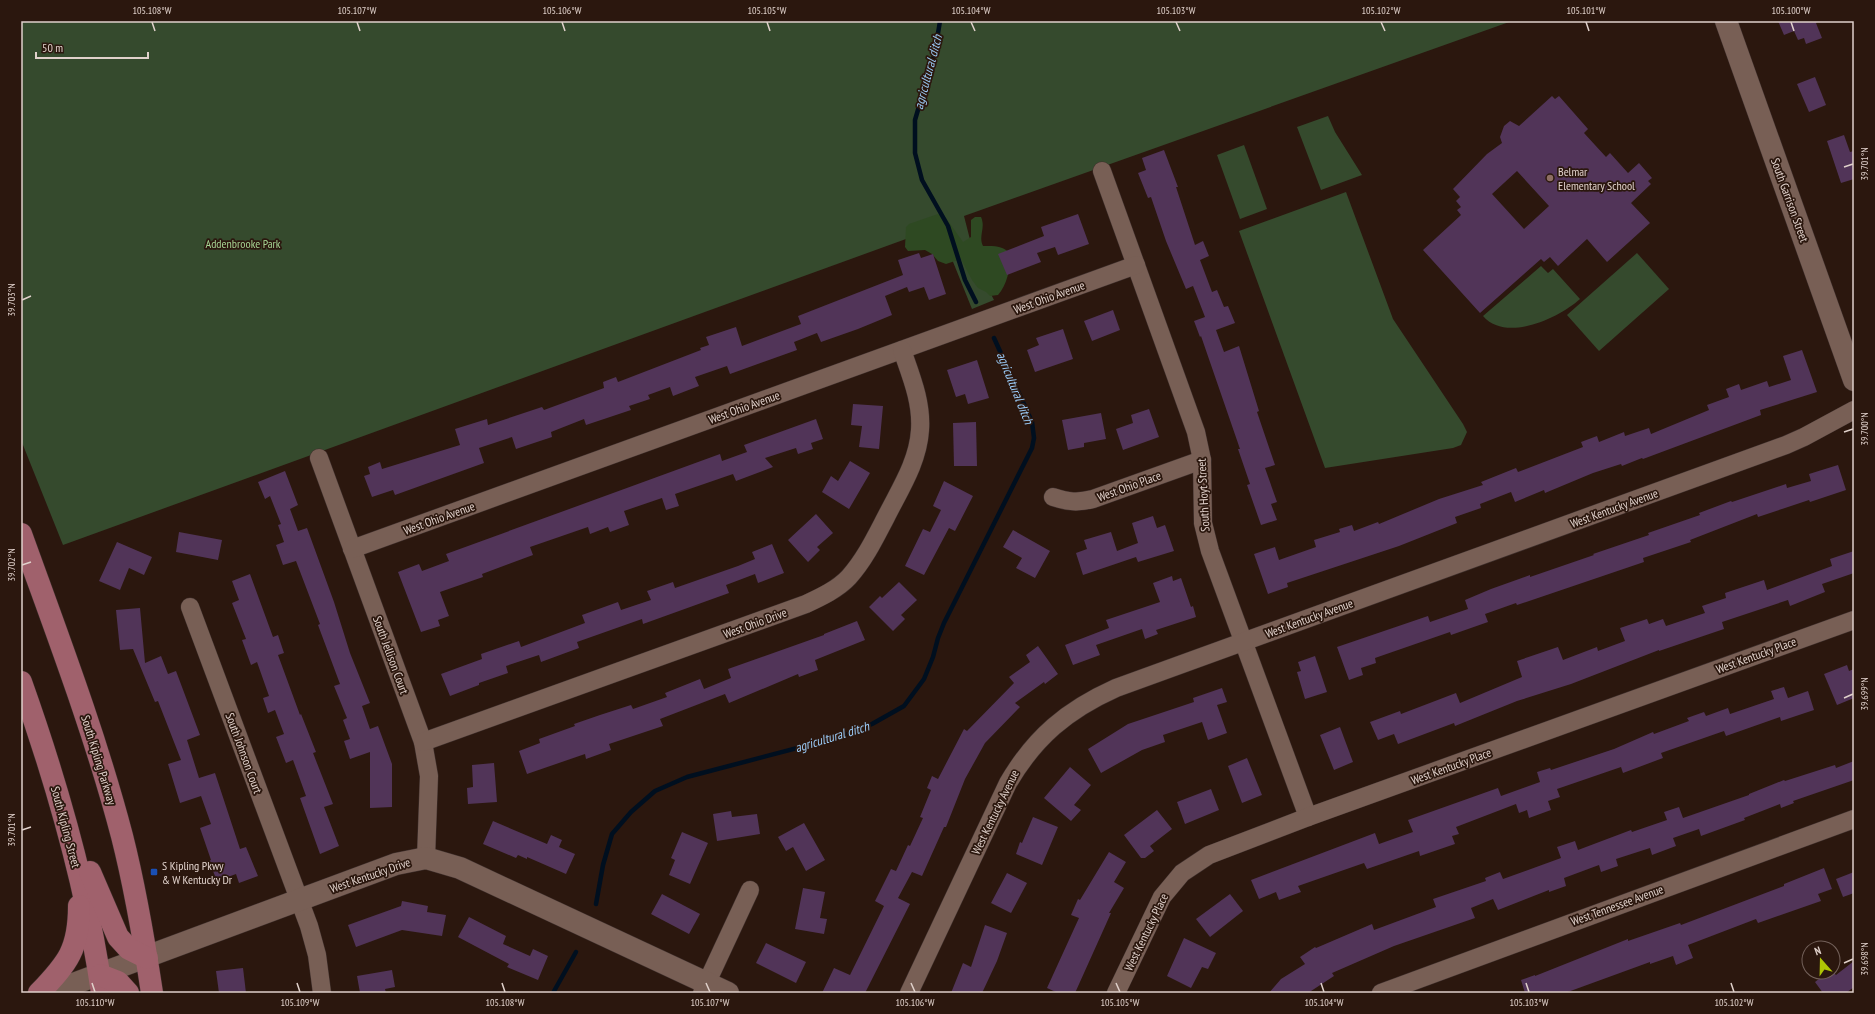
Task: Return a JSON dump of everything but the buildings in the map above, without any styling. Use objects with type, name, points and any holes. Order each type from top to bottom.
[{"type":"main road","name":"South Kipling Parkway","points":[[21,534],[68,664],[110,795],[138,902],[152,993]]},
{"type":"main road","name":"South Kipling Street","points":[[21,682],[48,759],[75,857],[89,914],[101,984]]},
{"type":"main road","points":[[62,810],[118,937],[129,949],[147,958]]},
{"type":"main road","points":[[39,993],[71,955],[78,936],[79,902],[75,857]]},
{"type":"main road","points":[[101,984],[118,982],[128,993]]},
{"type":"street","name":"South Garrison Street","points":[[1726,21],[1854,380]]},
{"type":"street","name":"South Hoyt Street","points":[[1102,171],[1192,420],[1202,460],[1202,505],[1204,531],[1308,817]]},
{"type":"street","name":"West Ohio Avenue","points":[[352,549],[1136,265]]},
{"type":"street","name":"West Ohio Drive","points":[[423,742],[806,604],[838,587],[848,578],[867,554],[914,462],[918,445],[920,412],[918,397],[902,350]]},
{"type":"street","name":"West Kentucky Avenue","points":[[909,993],[1008,783],[1019,764],[1045,734],[1073,711],[1100,696],[1786,445],[1854,410]]},
{"type":"street","name":"South Jellison Court","points":[[319,458],[423,742],[429,776],[426,858]]},
{"type":"street","name":"West Ohio Place","points":[[1053,497],[1065,501],[1075,502],[1093,499],[1202,460]]},
{"type":"street","name":"South Johnson Court","points":[[190,607],[313,939],[322,993]]},
{"type":"street","name":"West Kentucky Place","points":[[1116,993],[1158,904],[1168,888],[1182,873],[1194,864],[1229,846],[1854,620]]},
{"type":"street","name":"West Tennessee Avenue","points":[[1380,993],[1854,819]]},
{"type":"street","name":"West Kentucky Drive","points":[[49,993],[101,984],[147,958],[396,864],[426,858],[460,868],[704,988],[728,993]]},
{"type":"street","points":[[704,988],[750,890]]},
{"type":"green space","name":"Addenbrooke Park","points":[[21,21],[1512,21],[964,216],[977,267],[994,300],[972,309],[939,227],[63,545],[21,440]]},
{"type":"green space","points":[[1328,116],[1335,132],[1362,175],[1321,190],[1297,127]]},
{"type":"green space","points":[[1244,145],[1267,209],[1240,219],[1217,155]]},
{"type":"green space","points":[[1346,192],[1393,319],[1467,432],[1461,445],[1453,448],[1325,468],[1239,231]]},
{"type":"green space","points":[[938,214],[946,218],[963,242],[971,237],[971,220],[975,217],[981,217],[983,225],[981,239],[983,246],[995,246],[1002,248],[1011,255],[1008,276],[998,295],[990,296],[978,288],[961,259],[946,264],[938,261],[932,254],[925,250],[908,251],[905,247],[906,227],[909,224]]},
{"type":"green space","points":[[1637,253],[1669,289],[1599,351],[1567,315]]},
{"type":"green space","points":[[1541,266],[1548,273],[1553,269],[1580,299],[1559,313],[1532,325],[1505,327],[1493,324],[1483,316]]},
{"type":"waterway","name":"agricultural ditch","points":[[940,21],[935,52],[915,120],[915,153],[922,180],[948,226],[965,280],[976,302]]},
{"type":"waterway","name":"agricultural ditch","points":[[596,904],[603,865],[612,834],[631,812],[655,791],[687,777],[843,736],[872,724],[904,706],[924,679],[944,623],[1032,448],[1034,438],[1032,422],[994,338]]},
{"type":"waterway","name":"agricultural ditch","points":[[553,993],[576,952]]},
{"type":"place","name":"Belmar Elementary School","points":[[1550,178]]},
{"type":"place","name":"S Kipling Pkwy & W Kentucky Dr","points":[[154,872]]}]
